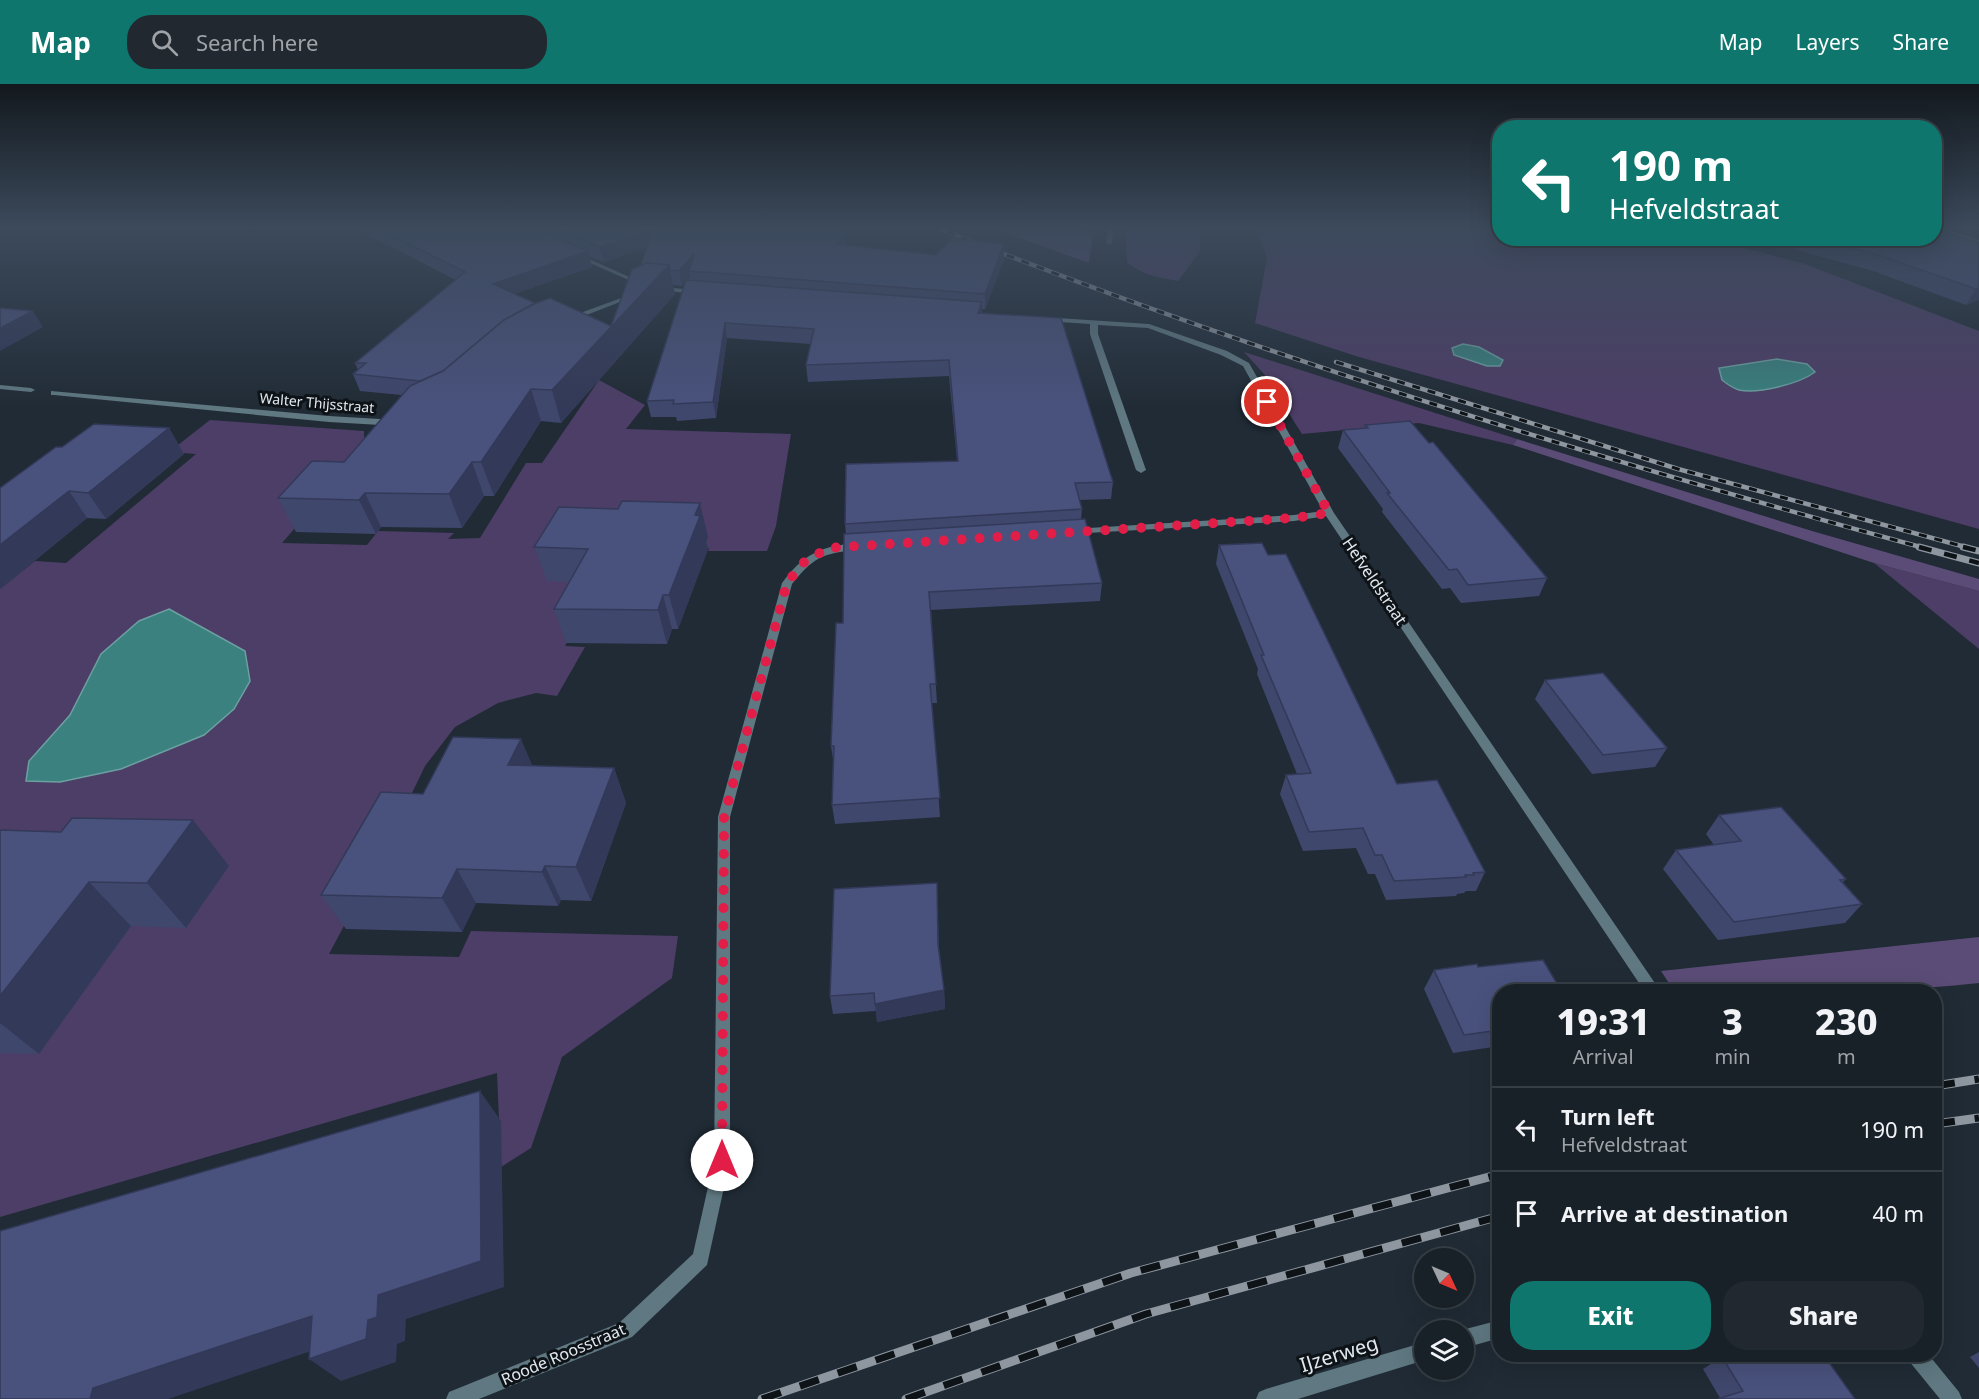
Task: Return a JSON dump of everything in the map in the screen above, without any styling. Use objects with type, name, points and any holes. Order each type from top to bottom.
[{"type":"street","points":[[562,322],[652,288],[705,293]]},
{"type":"street","name":"Hefveldstraat","points":[[1032,318],[1149,326],[1224,353],[1246,365],[1329,513],[1649,984]]},
{"type":"street","points":[[1094,322],[1094,334],[1141,470]]},
{"type":"street","points":[[0,387],[31,390]]},
{"type":"street","name":"Walter Thijsstraat","points":[[54,393],[329,419],[380,422],[401,417]]},
{"type":"street","points":[[1055,533],[1294,518],[1329,513]]},
{"type":"street","name":"Roode Roosstraat","points":[[456,1399],[625,1330],[701,1259],[722,1160],[724,817],[787,583],[803,563],[828,548],[876,545]]},
{"type":"street","points":[[1474,1336],[1492,1331]]},
{"type":"street","name":"IJzerweg","points":[[1266,1399],[1414,1354]]},
{"type":"street","points":[[1922,1362],[1952,1399]]},
{"type":"shaded area","points":[[1262,287],[1866,287],[1979,331],[1979,529],[1359,357],[1255,323]]},
{"type":"shaded area","points":[[1463,344],[1479,347],[1503,360],[1500,366],[1487,366],[1454,355],[1452,348]]},
{"type":"shaded area","points":[[1244,352],[1517,439],[1513,445],[1419,423],[1302,434],[1264,374]]},
{"type":"shaded area","points":[[1777,359],[1807,364],[1815,372],[1789,384],[1757,391],[1739,390],[1722,380],[1719,368]]},
{"type":"shaded area","points":[[599,380],[645,405],[626,429],[791,434],[776,526],[767,551],[708,551],[709,548],[704,548],[708,536],[631,533],[611,583],[576,626],[565,646],[585,647],[557,696],[536,693],[498,703],[455,727],[425,766],[385,849],[329,954],[459,957],[471,931],[678,936],[672,978],[562,1057],[531,1148],[501,1167],[497,1073],[0,1217],[0,589],[35,561],[66,563],[196,454],[169,452],[210,420],[364,431],[364,449],[282,543],[367,545],[378,531],[454,533],[448,539],[480,538],[526,463],[542,463]]},
{"type":"shaded area","points":[[1517,439],[1812,531],[1979,579],[1979,591],[1874,563],[1513,445]]},
{"type":"shaded area","points":[[1874,563],[1979,591],[1979,649]]},
{"type":"shaded area","points":[[169,609],[245,651],[250,681],[234,709],[204,735],[121,769],[60,782],[26,781],[29,761],[70,715],[101,654],[139,621]]},
{"type":"shaded area","points":[[1979,937],[1979,983],[1942,987],[1942,984],[1669,984],[1661,971]]},
{"type":"building","points":[[446,287],[500,287],[535,303],[504,320],[443,371],[420,381],[353,374],[366,363],[355,363]]},
{"type":"building","points":[[625,287],[648,287],[552,390],[531,389],[481,462],[472,462],[449,494],[365,493],[359,500],[278,498],[312,461],[344,462],[410,386],[443,371],[504,320],[534,304],[550,298],[611,326]]},
{"type":"building","points":[[684,287],[785,287],[982,302],[978,313],[1061,318],[1113,482],[1075,483],[1082,509],[845,524],[846,464],[958,461],[949,360],[806,365],[814,329],[725,323],[713,402],[673,404],[674,400],[647,401]]},
{"type":"building","points":[[900,287],[988,287],[985,294]]},
{"type":"building","points":[[0,308],[33,311],[0,328]]},
{"type":"building","points":[[1410,421],[1429,443],[1433,442],[1547,578],[1468,585],[1457,569],[1449,570],[1387,493],[1390,493],[1343,430],[1368,428],[1365,425]]},
{"type":"building","points":[[94,424],[169,428],[88,493],[69,491],[0,545],[0,488],[56,447],[62,447]]},
{"type":"building","points":[[622,501],[700,503],[695,515],[700,516],[669,595],[663,595],[658,610],[554,609],[588,549],[534,547],[559,507],[618,509]]},
{"type":"building","points":[[1085,519],[1102,583],[929,592],[936,684],[930,684],[940,798],[832,805],[834,746],[831,746],[836,623],[843,623],[844,534]]},
{"type":"building","points":[[1262,543],[1268,555],[1286,554],[1397,784],[1437,780],[1485,872],[1465,875],[1466,877],[1394,881],[1382,855],[1375,855],[1363,828],[1309,832],[1286,775],[1311,773],[1261,655],[1264,655],[1219,545]]},
{"type":"building","points":[[1603,673],[1667,748],[1603,755],[1545,680]]},
{"type":"building","points":[[453,737],[521,739],[508,765],[614,768],[576,867],[545,866],[542,872],[457,869],[442,898],[321,895],[381,792],[423,794]]},
{"type":"building","points":[[1781,807],[1846,879],[1840,880],[1862,904],[1734,922],[1676,850],[1741,841],[1719,815]]},
{"type":"building","points":[[72,818],[193,820],[147,883],[89,882],[0,996],[0,830],[61,832]]},
{"type":"building","points":[[937,883],[938,944],[944,990],[875,1004],[874,993],[830,996],[834,889]]},
{"type":"building","points":[[1543,960],[1557,984],[1492,984],[1492,1031],[1464,1035],[1434,970],[1477,964],[1478,967]]},
{"type":"building","points":[[480,1091],[481,1261],[378,1295],[377,1317],[368,1320],[366,1339],[309,1359],[312,1316],[93,1388],[90,1399],[0,1399],[0,1231]]},
{"type":"building","points":[[1725,1362],[1829,1362],[1855,1399],[1718,1399],[1743,1391]]},
{"type":"railway","points":[[1093,287],[1299,360],[1548,440],[1924,548]]},
{"type":"railway","points":[[1336,362],[1678,469],[1969,548]]},
{"type":"railway","points":[[1919,547],[1979,563]]},
{"type":"railway","points":[[1963,547],[1979,551]]},
{"type":"railway","points":[[1942,1085],[1979,1079]]},
{"type":"railway","points":[[1942,1123],[1979,1118]]},
{"type":"railway","points":[[762,1399],[1131,1273],[1492,1176]]},
{"type":"railway","points":[[906,1399],[1146,1314],[1492,1218]]},
{"type":"route","points":[[722,1160],[724,817],[787,583],[803,563],[828,548],[1294,518],[1329,513],[1267,402]]}]
